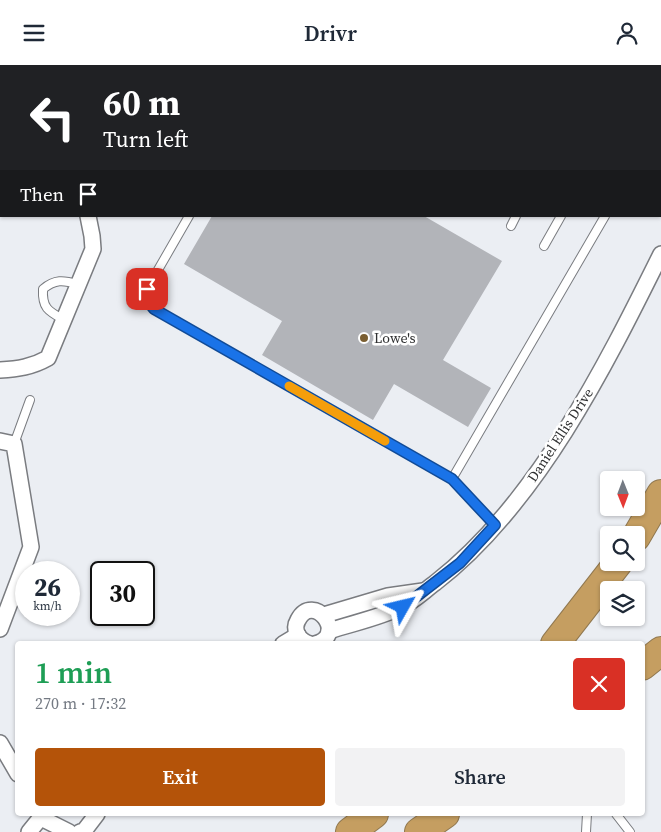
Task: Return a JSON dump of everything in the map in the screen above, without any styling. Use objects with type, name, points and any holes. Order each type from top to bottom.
[{"type":"highway","points":[[642,526],[661,494]]},
{"type":"highway","points":[[557,641],[612,571]]},
{"type":"highway","points":[[645,664],[661,651]]},
{"type":"highway","points":[[350,832],[371,816]]},
{"type":"highway","points":[[420,831],[442,816]]},
{"type":"street","points":[[0,370],[19,369],[36,365],[48,358],[92,249],[92,236],[88,217]]},
{"type":"street","name":"Daniel Ellis Drive","points":[[322,641],[329,631],[403,607],[460,563],[495,525],[542,466],[581,405],[661,255]]},
{"type":"street","points":[[0,629],[30,547],[7,443]]},
{"type":"street","name":"Daniel Ellis Drive","points":[[298,635],[297,622],[304,613],[314,611],[324,615],[388,596],[424,590]]},
{"type":"street","points":[[324,615],[329,625],[329,631]]},
{"type":"street","points":[[288,641],[298,635],[303,641]]},
{"type":"street","points":[[0,743],[15,769]]},
{"type":"street","points":[[29,832],[40,816]]},
{"type":"street","points":[[42,816],[45,820],[69,832]]},
{"type":"street","points":[[80,832],[84,831],[95,816]]},
{"type":"lane","points":[[187,217],[147,289],[147,300],[154,309],[452,479],[495,525]]},
{"type":"lane","points":[[510,226],[515,217]]},
{"type":"lane","points":[[544,246],[560,217]]},
{"type":"lane","points":[[452,479],[604,217]]},
{"type":"lane","points":[[64,320],[49,312],[42,301],[42,289],[51,283],[62,280],[78,284]]},
{"type":"lane","points":[[7,443],[30,400]]},
{"type":"lane","points":[[586,832],[587,816]]},
{"type":"lane","points":[[618,816],[630,832]]},
{"type":"building","name":"Lowe's","points":[[211,217],[426,217],[502,261],[443,360],[491,388],[468,427],[394,384],[373,420],[262,355],[282,321],[184,264]]},
{"type":"slow traffic","points":[[289,386],[385,441]]},
{"type":"place","name":"Lowe's","points":[[364,338]]},
{"type":"route","points":[[147,289],[147,300],[154,309],[452,479],[495,525],[460,563],[403,607]]}]
